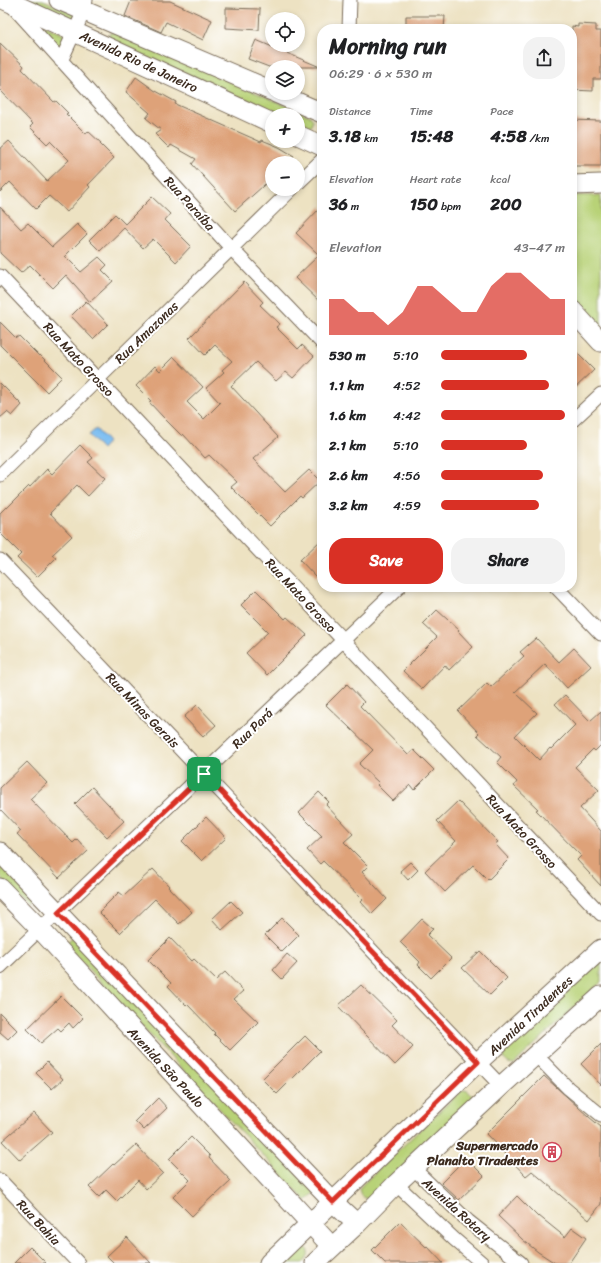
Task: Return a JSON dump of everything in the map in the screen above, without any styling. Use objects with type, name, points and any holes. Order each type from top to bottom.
[{"type":"street","name":"Avenida Rio de Janeiro","points":[[59,0],[85,6],[265,88]]},
{"type":"street","points":[[349,24],[350,0]]},
{"type":"street","name":"Avenida Rio de Janeiro","points":[[7,1],[265,119]]},
{"type":"street","name":"Rua Paraíba","points":[[7,1],[231,248],[317,338]]},
{"type":"street","points":[[61,61],[85,6]]},
{"type":"street","points":[[293,100],[317,110]]},
{"type":"street","points":[[305,138],[317,144]]},
{"type":"street","points":[[305,176],[317,165]]},
{"type":"street","points":[[577,185],[601,184]]},
{"type":"street","name":"Rua Amazonas","points":[[0,475],[285,196]]},
{"type":"street","name":"Rua Mato Grosso","points":[[0,276],[601,914]]},
{"type":"street","points":[[577,316],[601,342]]},
{"type":"street","points":[[577,416],[601,394]]},
{"type":"street","name":"Rua Minas Gerais","points":[[0,560],[501,1086]]},
{"type":"street","name":"Rua Pará","points":[[0,967],[394,592]]},
{"type":"street","points":[[561,592],[601,634]]},
{"type":"street","points":[[0,852],[333,1202],[357,1224]]},
{"type":"street","name":"Avenida São Paulo","points":[[0,888],[40,929],[332,1247]]},
{"type":"street","name":"Avenida Tiradentes","points":[[269,1263],[478,1062],[601,949]]},
{"type":"street","points":[[315,1263],[357,1224],[396,1184],[535,1054],[601,996]]},
{"type":"street","points":[[535,1054],[568,1088],[601,1115]]},
{"type":"street","name":"Avenida Rotary","points":[[413,1168],[468,1221],[521,1263]]},
{"type":"street","name":"Rua Bahia","points":[[0,1180],[78,1263]]},
{"type":"street","name":"Avenida Rotary","points":[[396,1184],[454,1239],[482,1263]]},
{"type":"green space","points":[[25,0],[43,0],[75,14],[74,20]]},
{"type":"green space","points":[[28,18],[67,36],[65,47],[58,50]]},
{"type":"green space","points":[[115,32],[265,97],[265,100],[273,100],[291,108],[265,108],[265,111],[106,40],[110,33]]},
{"type":"green space","points":[[305,114],[310,116],[313,120],[311,126],[307,129],[305,128]]},
{"type":"green space","points":[[577,195],[601,196],[601,330],[577,304]]},
{"type":"green space","points":[[0,859],[37,897],[28,906],[0,877]]},
{"type":"green space","points":[[75,935],[315,1192],[306,1201],[65,944]]},
{"type":"green space","points":[[601,959],[601,982],[514,1064],[508,1063],[503,1058],[507,1047]]},
{"type":"green space","points":[[461,1091],[468,1091],[474,1099],[373,1197],[367,1199],[361,1196],[359,1189],[363,1184]]},
{"type":"green space","points":[[303,1246],[306,1248],[308,1254],[307,1259],[303,1263],[279,1263],[298,1247]]},
{"type":"water","points":[[96,429],[108,442],[102,449],[89,435]]},
{"type":"building","points":[[131,1],[170,1],[212,20],[203,40],[166,22],[161,32],[125,16]]},
{"type":"building","points":[[226,8],[260,9],[259,30],[226,28]]},
{"type":"building","points":[[406,16],[445,16],[444,24],[406,24]]},
{"type":"building","points":[[578,24],[596,25],[596,31],[601,31],[601,79],[593,79],[593,91],[577,90]]},
{"type":"building","points":[[256,40],[265,44],[265,52],[284,52],[303,60],[265,60],[265,65],[248,59]]},
{"type":"building","points":[[0,43],[24,66],[22,69],[54,102],[56,101],[68,113],[66,114],[86,134],[88,131],[101,143],[100,144],[114,158],[88,185],[90,187],[67,212],[49,196],[36,209],[10,182],[0,192],[0,149],[9,141],[47,181],[69,160],[50,141],[47,144],[30,127],[33,124],[0,90]]},
{"type":"building","points":[[305,61],[317,66],[317,67],[305,67]]},
{"type":"building","points":[[136,77],[154,90],[176,102],[175,104],[261,142],[262,140],[265,141],[265,148],[281,148],[294,156],[265,156],[265,184],[235,211],[192,164],[196,159],[171,145],[169,148],[155,134],[161,130],[146,118],[150,113],[126,92]]},
{"type":"building","points":[[577,120],[601,121],[601,166],[577,166]]},
{"type":"building","points":[[152,197],[170,214],[165,220],[191,246],[176,262],[153,239],[143,248],[124,228],[100,251],[89,240],[115,214],[125,224]]},
{"type":"building","points":[[0,207],[21,229],[28,223],[52,247],[77,224],[87,234],[65,256],[81,272],[99,257],[107,265],[102,270],[113,281],[90,302],[66,275],[53,288],[30,265],[21,273],[0,253]]},
{"type":"building","points":[[317,211],[317,253],[296,233]]},
{"type":"building","points":[[317,257],[317,299],[295,278]]},
{"type":"building","points":[[244,282],[263,302],[260,305],[280,324],[276,327],[298,349],[302,345],[314,356],[293,378],[286,372],[276,381],[256,362],[231,386],[278,437],[253,459],[285,492],[309,470],[317,478],[317,484],[302,498],[300,496],[270,526],[231,487],[237,482],[209,455],[205,458],[183,434],[182,436],[163,417],[149,402],[151,401],[136,386],[155,366],[160,371],[174,357],[203,387],[187,402],[204,419],[220,403],[206,388],[224,372],[222,370],[232,361],[215,345],[205,355],[189,338]]},
{"type":"building","points":[[86,301],[108,324],[93,339],[71,316]]},
{"type":"building","points":[[0,322],[16,338],[19,336],[62,377],[47,392],[0,345]]},
{"type":"building","points":[[577,353],[594,370],[577,386]]},
{"type":"building","points":[[0,383],[22,405],[12,416],[7,412],[0,418]]},
{"type":"building","points":[[80,445],[93,458],[88,462],[105,478],[88,496],[77,485],[50,513],[72,536],[52,555],[56,558],[37,577],[17,558],[21,554],[0,533],[0,513],[29,486],[30,487],[47,469],[52,474]]},
{"type":"building","points":[[317,544],[316,577],[300,560]]},
{"type":"building","points":[[256,590],[285,619],[287,617],[307,635],[267,675],[246,653],[268,632],[241,605]]},
{"type":"building","points":[[437,610],[459,630],[458,631],[473,647],[449,670],[445,665],[422,689],[403,671],[437,637],[423,624]]},
{"type":"building","points":[[536,638],[559,662],[574,648],[591,666],[567,688],[545,664],[515,692],[537,713],[515,736],[539,760],[575,725],[555,704],[565,695],[590,721],[601,711],[601,745],[595,751],[593,749],[575,767],[599,790],[580,808],[601,831],[601,886],[577,860],[581,856],[536,810],[538,809],[514,786],[517,782],[497,762],[501,757],[477,735],[479,733],[458,711],[487,683],[491,687],[524,656],[520,652]]},
{"type":"building","points":[[347,684],[364,702],[360,706],[408,755],[414,750],[434,770],[414,790],[410,785],[393,801],[377,785],[379,783],[359,764],[373,750],[326,705]]},
{"type":"building","points":[[197,705],[216,725],[203,737],[184,717]]},
{"type":"building","points":[[27,762],[47,783],[30,799],[73,843],[77,839],[88,851],[59,878],[17,834],[21,831],[0,809],[0,788]]},
{"type":"building","points":[[92,787],[124,821],[107,837],[75,804]]},
{"type":"building","points":[[319,792],[329,802],[326,805],[353,834],[344,842],[368,866],[362,872],[387,899],[372,914],[361,902],[363,900],[323,861],[320,864],[307,850],[322,836],[299,813]]},
{"type":"building","points":[[458,801],[498,842],[495,844],[509,859],[488,880],[473,865],[445,892],[425,871],[456,841],[437,821]]},
{"type":"building","points":[[206,817],[226,838],[202,861],[182,841]]},
{"type":"building","points":[[410,862],[418,870],[408,880],[400,871]]},
{"type":"building","points":[[153,869],[192,912],[179,924],[155,899],[120,933],[99,912],[119,892],[124,896]]},
{"type":"building","points":[[231,901],[242,912],[222,930],[212,919]]},
{"type":"building","points":[[282,918],[299,935],[282,952],[265,935]]},
{"type":"building","points":[[422,919],[433,929],[427,935],[451,958],[431,978],[418,965],[420,962],[400,942]]},
{"type":"building","points":[[170,938],[192,961],[194,959],[216,980],[225,972],[243,991],[234,999],[258,1022],[230,1050],[168,986],[171,983],[148,960]]},
{"type":"building","points":[[480,951],[507,978],[490,995],[462,968]]},
{"type":"building","points":[[287,954],[297,963],[282,979],[273,970]]},
{"type":"building","points":[[361,985],[397,1020],[392,1025],[413,1047],[395,1065],[338,1006]]},
{"type":"building","points":[[61,996],[83,1018],[73,1028],[69,1023],[61,1031],[58,1028],[41,1043],[27,1029]]},
{"type":"building","points":[[0,1013],[17,1030],[8,1039],[0,1032]]},
{"type":"building","points":[[305,1036],[320,1051],[277,1094],[262,1079]]},
{"type":"building","points":[[601,1044],[601,1085],[581,1064]]},
{"type":"building","points":[[47,1062],[63,1079],[52,1089],[36,1073]]},
{"type":"building","name":"Supermercado Planalto Tiradentes","points":[[544,1076],[601,1127],[601,1204],[589,1220],[532,1171],[526,1176],[486,1134]]},
{"type":"building","points":[[158,1098],[167,1108],[144,1130],[135,1121]]},
{"type":"building","points":[[34,1113],[52,1132],[20,1160],[2,1141]]},
{"type":"building","points":[[191,1137],[210,1156],[209,1158],[231,1181],[192,1216],[173,1197],[190,1180],[169,1159]]},
{"type":"building","points":[[136,1145],[163,1173],[146,1189],[138,1180],[117,1201],[106,1190],[99,1197],[89,1187]]},
{"type":"building","points":[[466,1158],[484,1176],[459,1200],[441,1183]]},
{"type":"building","points":[[517,1196],[538,1217],[539,1216],[565,1237],[572,1228],[586,1238],[569,1263],[555,1263],[538,1252],[498,1216]]},
{"type":"building","points":[[400,1222],[426,1247],[427,1246],[443,1263],[385,1263],[372,1250]]},
{"type":"building","points":[[127,1237],[151,1263],[114,1263],[107,1256]]},
{"type":"building","points":[[30,1247],[46,1263],[14,1263]]},
{"type":"place","name":"Supermercado Planalto Tiradentes","points":[[552,1152]]},
{"type":"route","points":[[204,774],[478,1062],[333,1202],[58,913],[204,774]]}]
